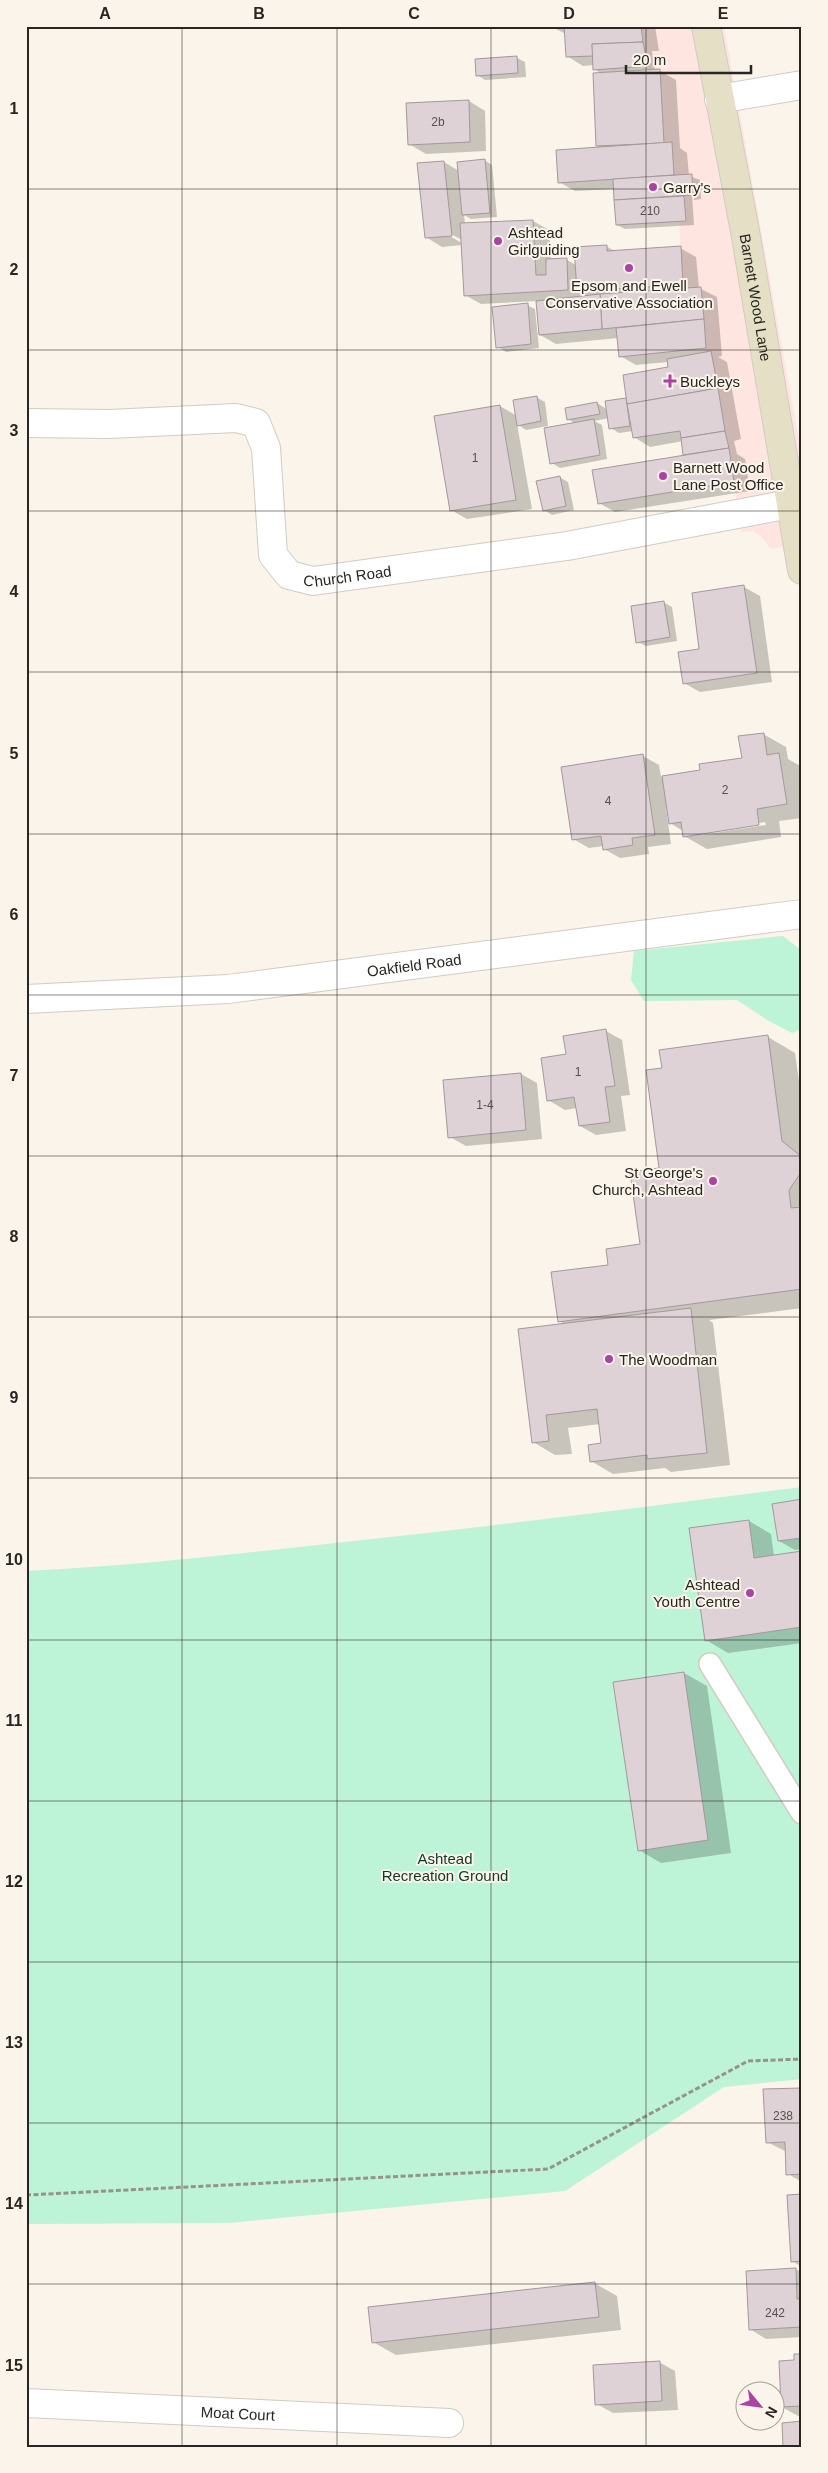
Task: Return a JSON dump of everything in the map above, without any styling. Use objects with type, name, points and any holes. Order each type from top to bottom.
[{"type":"street","name":"Barnett Wood Lane","points":[[706,26],[744,231],[802,570]]},
{"type":"street","points":[[719,99],[802,85]]},
{"type":"street","name":"Church Road","points":[[26,423],[109,424],[236,418],[256,423],[266,448],[273,555],[289,574],[313,581],[567,546],[790,504]]},
{"type":"street","name":"Oakfield Road","points":[[26,999],[228,989],[802,914]]},
{"type":"street","name":"Moat Court","points":[[26,2402],[449,2423]]},
{"type":"lane","points":[[710,1664],[802,1812]]},
{"type":"path","points":[[26,2195],[548,2169],[748,2062],[802,2059]]},
{"type":"shaded area","points":[[641,26],[724,26],[802,457],[802,543],[771,549],[762,537],[753,531],[741,532],[729,448],[711,352],[706,352],[701,287],[683,288],[679,221],[686,221],[684,196],[693,195],[692,175],[674,175],[672,143],[664,143],[660,70],[648,70]]},
{"type":"green space","points":[[783,936],[801,950],[802,1029],[792,1033],[769,1021],[737,1000],[644,1001],[631,980],[634,951]]},
{"type":"green space","name":"Ashtead Recreation Ground","points":[[802,1487],[802,2079],[724,2087],[565,2191],[228,2223],[26,2224],[26,1571],[272,1550],[522,1522]]},
{"type":"building","points":[[564,26],[641,26],[643,42],[592,44],[593,56],[566,57]]},
{"type":"building","points":[[643,42],[648,66],[593,70],[592,44]]},
{"type":"building","points":[[517,56],[518,73],[476,76],[475,59]]},
{"type":"building","points":[[660,69],[664,143],[596,146],[593,73]]},
{"type":"building","points":[[469,100],[470,142],[408,145],[406,103]]},
{"type":"building","points":[[672,142],[674,175],[558,183],[556,150]]},
{"type":"building","points":[[485,159],[490,213],[462,215],[457,162]]},
{"type":"building","points":[[444,161],[452,236],[425,238],[417,163]]},
{"type":"building","name":"Garry's","points":[[692,174],[693,195],[614,200],[613,179]]},
{"type":"building","points":[[684,196],[686,221],[616,225],[614,200]]},
{"type":"building","name":"Ashtead Girlguiding","points":[[533,220],[536,275],[546,275],[546,259],[567,258],[568,290],[464,296],[460,223]]},
{"type":"building","name":"Epsom and Ewell Conservative Association","points":[[607,245],[607,251],[681,246],[683,285],[577,291],[574,247]]},
{"type":"building","points":[[701,287],[704,319],[602,329],[600,294]]},
{"type":"building","points":[[600,294],[602,329],[539,335],[536,301]]},
{"type":"building","points":[[528,303],[531,344],[496,348],[492,307]]},
{"type":"building","points":[[704,319],[706,348],[619,357],[616,328]]},
{"type":"building","name":"Buckleys","points":[[711,351],[718,388],[627,404],[623,375],[668,367],[667,359]]},
{"type":"building","points":[[718,388],[725,431],[681,438],[680,431],[633,438],[627,404]]},
{"type":"building","points":[[537,396],[541,421],[517,426],[513,400]]},
{"type":"building","points":[[626,398],[630,426],[609,429],[605,401]]},
{"type":"building","points":[[597,402],[600,414],[567,420],[565,408]]},
{"type":"building","points":[[500,405],[516,500],[450,511],[434,416]]},
{"type":"building","points":[[594,419],[600,455],[550,464],[544,428]]},
{"type":"building","points":[[725,431],[729,448],[683,455],[681,438]]},
{"type":"building","name":"Barnett Wood Lane Post Office","points":[[729,448],[734,482],[598,504],[592,470]]},
{"type":"building","points":[[560,476],[566,506],[543,511],[536,481]]},
{"type":"building","points":[[744,585],[757,673],[683,684],[678,652],[699,649],[692,593]]},
{"type":"building","points":[[664,601],[670,637],[636,643],[631,606]]},
{"type":"building","points":[[764,733],[767,755],[779,753],[787,804],[757,809],[759,825],[683,837],[681,822],[669,824],[662,776],[700,770],[699,764],[742,758],[738,736]]},
{"type":"building","points":[[643,754],[655,835],[632,838],[633,845],[603,850],[601,836],[572,840],[561,767]]},
{"type":"building","points":[[606,1029],[615,1086],[605,1087],[610,1122],[579,1126],[574,1097],[547,1101],[541,1058],[566,1054],[563,1036]]},
{"type":"building","name":"St George's Church, Ashtead","points":[[768,1035],[782,1141],[802,1157],[802,1171],[789,1190],[791,1208],[802,1207],[802,1289],[558,1322],[551,1272],[608,1265],[606,1249],[640,1244],[630,1172],[659,1168],[646,1070],[662,1068],[659,1050]]},
{"type":"building","points":[[521,1073],[526,1130],[448,1138],[443,1080]]},
{"type":"building","name":"The Woodman","points":[[691,1308],[707,1453],[647,1459],[647,1455],[590,1462],[588,1445],[601,1443],[597,1409],[546,1415],[549,1441],[532,1443],[518,1329]]},
{"type":"building","points":[[802,1499],[802,1538],[778,1541],[772,1504]]},
{"type":"building","name":"Ashtead Youth Centre","points":[[749,1520],[754,1558],[802,1551],[802,1627],[705,1641],[689,1528]]},
{"type":"building","points":[[684,1672],[708,1840],[638,1851],[613,1682]]},
{"type":"building","points":[[802,2088],[802,2174],[786,2175],[785,2142],[766,2143],[763,2089]]},
{"type":"building","points":[[802,2194],[802,2261],[791,2262],[787,2195]]},
{"type":"building","points":[[796,2268],[797,2299],[802,2299],[802,2327],[749,2330],[746,2271]]},
{"type":"building","points":[[595,2282],[599,2317],[372,2343],[368,2307]]},
{"type":"building","points":[[794,2354],[802,2354],[802,2406],[786,2407],[786,2380],[780,2380],[779,2361],[794,2360]]},
{"type":"building","points":[[660,2361],[662,2401],[595,2405],[593,2365]]},
{"type":"building","points":[[802,2421],[802,2447],[783,2447],[782,2430],[786,2430],[786,2423]]},
{"type":"place","name":"Garry's","points":[[653,187]]},
{"type":"place","name":"Ashtead Girlguiding","points":[[498,241]]},
{"type":"place","name":"Epsom and Ewell Conservative Association","points":[[629,268]]},
{"type":"place","name":"Buckleys","points":[[670,381]]},
{"type":"place","name":"Barnett Wood Lane Post Office","points":[[663,476]]},
{"type":"place","name":"St George's Church, Ashtead","points":[[713,1181]]},
{"type":"place","name":"The Woodman","points":[[609,1359]]},
{"type":"place","name":"Ashtead Youth Centre","points":[[750,1593]]}]
